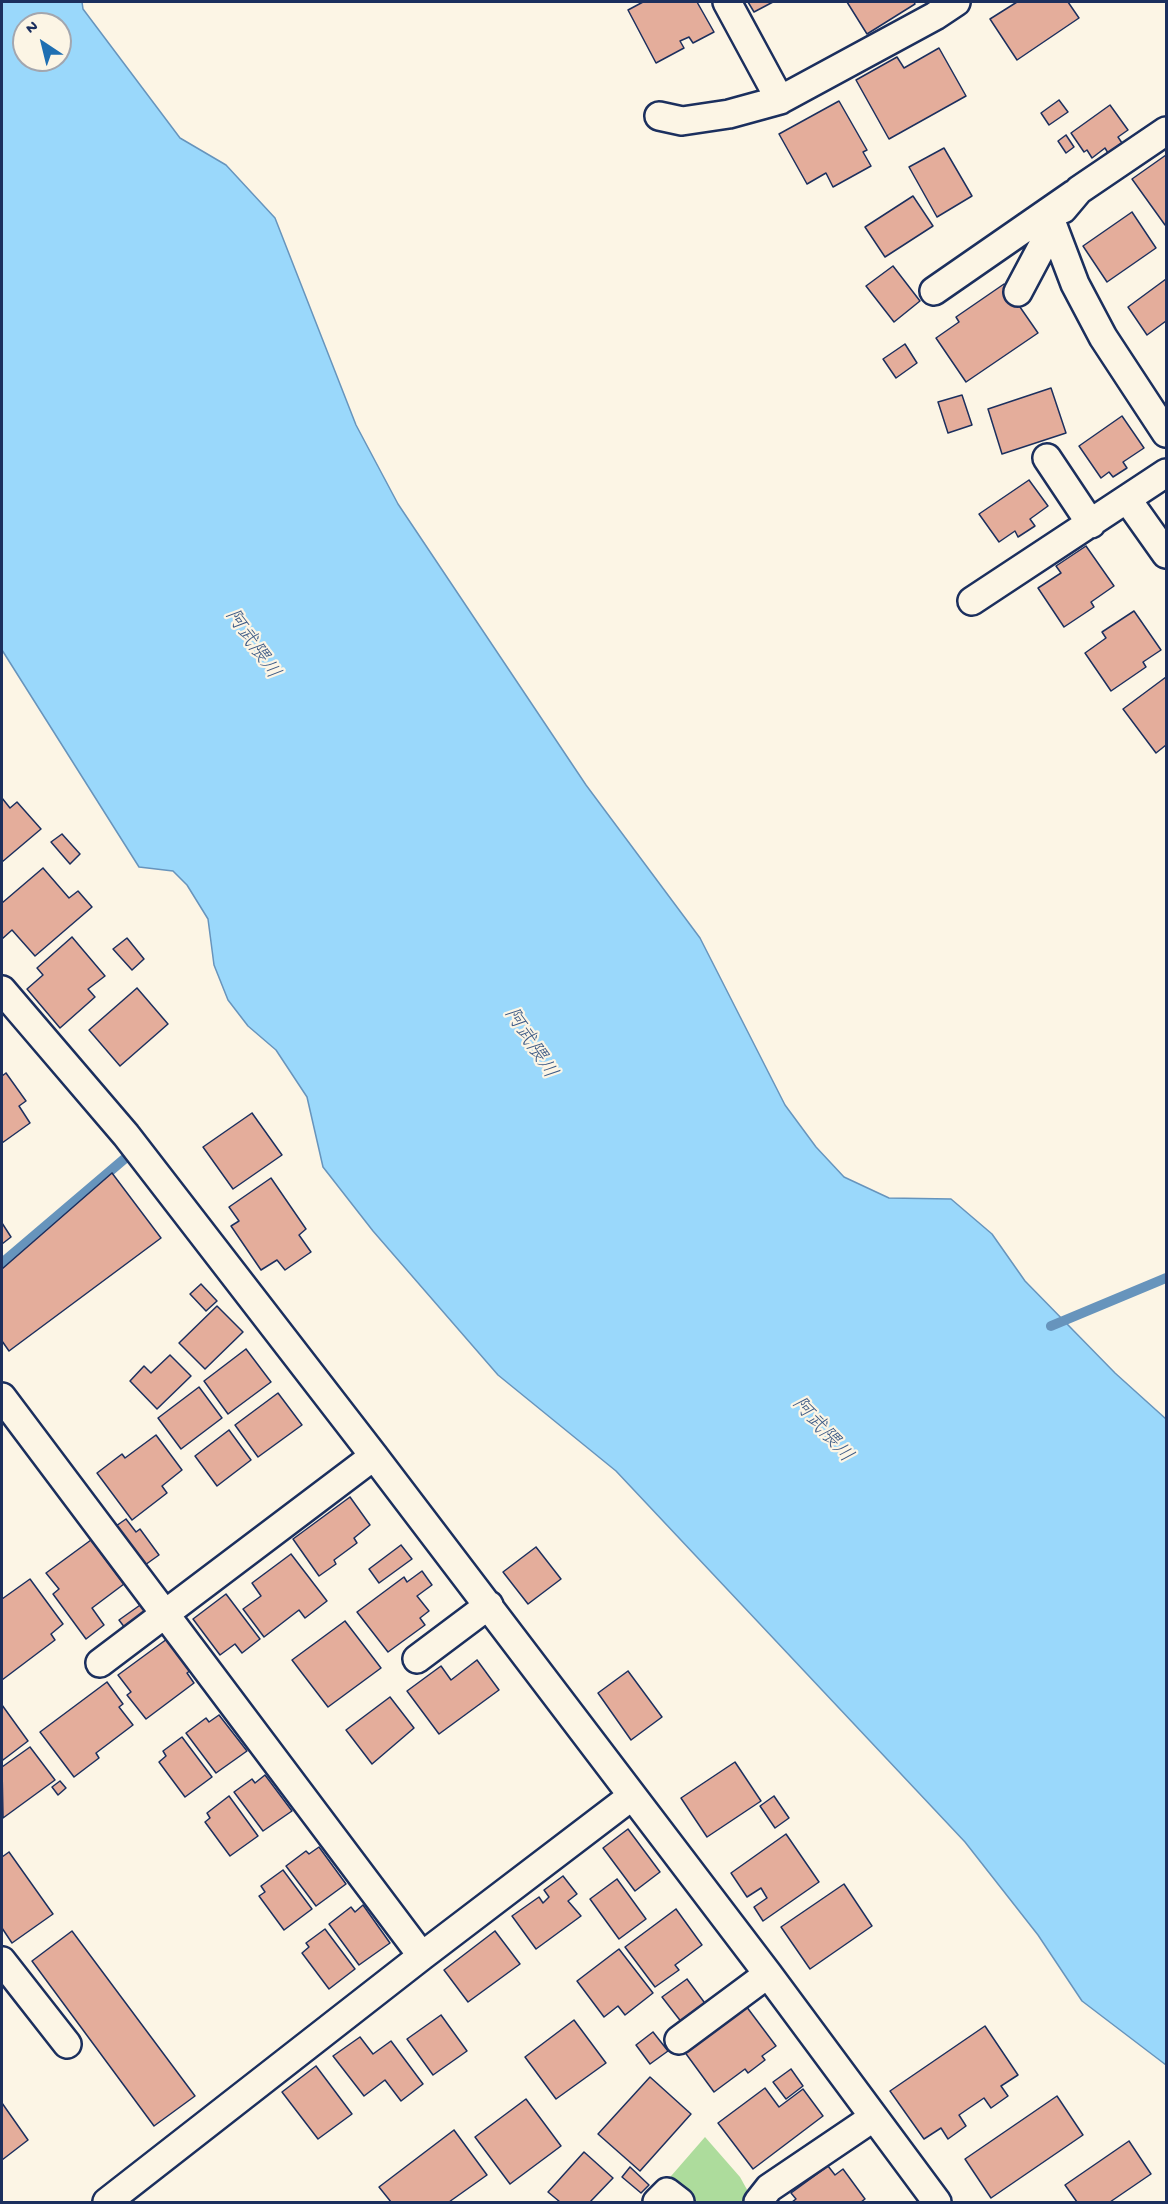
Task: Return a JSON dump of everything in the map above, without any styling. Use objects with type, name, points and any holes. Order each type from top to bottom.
[{"type":"street","points":[[727,2],[780,100]]},
{"type":"street","points":[[659,116],[682,121],[729,114],[780,100],[935,16],[956,2]]},
{"type":"street","points":[[934,291],[1167,131]]},
{"type":"street","points":[[1018,292],[1053,226],[1074,194]]},
{"type":"street","points":[[1053,226],[1075,284],[1103,337],[1167,433]]},
{"type":"street","points":[[1047,458],[1091,524]]},
{"type":"street","points":[[972,601],[1167,473]]},
{"type":"street","points":[[1127,500],[1167,554]]},
{"type":"street","points":[[2,990],[126,1136],[489,1605],[937,2202]]},
{"type":"street","points":[[2,1397],[422,1956]]},
{"type":"street","points":[[100,1663],[374,1456]]},
{"type":"street","points":[[417,1659],[489,1605]]},
{"type":"street","points":[[107,2202],[422,1956],[632,1796]]},
{"type":"street","points":[[2,1961],[67,2044]]},
{"type":"street","points":[[679,2040],[768,1974]]},
{"type":"street","points":[[758,2202],[769,2188],[874,2117]]},
{"type":"street","points":[[657,2202],[667,2192],[680,2202]]},
{"type":"green space","points":[[705,2137],[740,2177],[750,2195],[742,2202],[685,2202],[665,2183]]},
{"type":"water","name":"阿武隈川","points":[[2,2],[82,2],[83,9],[180,138],[226,165],[275,218],[356,425],[398,504],[586,785],[700,938],[785,1105],[816,1147],[844,1177],[889,1198],[951,1199],[992,1234],[1025,1281],[1115,1373],[1166,1419],[1166,2065],[1082,2001],[1038,1935],[965,1842],[616,1471],[498,1375],[373,1231],[323,1167],[307,1097],[276,1050],[248,1026],[228,1000],[214,965],[208,919],[187,885],[173,871],[139,867],[2,650]]},
{"type":"building","points":[[643,2],[697,2],[714,32],[693,43],[689,37],[680,41],[684,48],[656,63],[628,10]]},
{"type":"building","points":[[748,2],[773,2],[754,12]]},
{"type":"building","points":[[847,2],[914,2],[915,4],[867,34]]},
{"type":"building","points":[[1017,2],[1068,2],[1079,18],[1017,60],[990,19]]},
{"type":"building","points":[[939,48],[966,96],[889,139],[856,80],[897,57],[904,68]]},
{"type":"building","points":[[1059,100],[1068,112],[1049,125],[1041,113]]},
{"type":"building","points":[[839,101],[867,150],[863,152],[871,166],[833,187],[826,173],[807,184],[779,134]]},
{"type":"building","points":[[1110,105],[1128,130],[1118,137],[1122,143],[1108,153],[1105,148],[1092,158],[1087,150],[1084,152],[1071,133]]},
{"type":"building","points":[[1066,135],[1074,147],[1066,153],[1058,141]]},
{"type":"building","points":[[944,148],[972,196],[937,217],[909,167]]},
{"type":"building","points":[[1166,155],[1166,224],[1165,225],[1132,179]]},
{"type":"building","points":[[913,196],[933,226],[885,257],[865,227]]},
{"type":"building","points":[[1132,212],[1156,248],[1107,282],[1083,246]]},
{"type":"building","points":[[893,266],[920,301],[894,322],[866,286]]},
{"type":"building","points":[[1166,279],[1166,321],[1147,335],[1128,307]]},
{"type":"building","points":[[1004,284],[1038,333],[966,382],[936,338],[959,322],[956,317]]},
{"type":"building","points":[[905,344],[917,363],[896,378],[883,359]]},
{"type":"building","points":[[1051,388],[1066,433],[1002,454],[988,409]]},
{"type":"building","points":[[962,395],[972,425],[948,433],[938,402]]},
{"type":"building","points":[[1122,416],[1144,448],[1123,462],[1127,468],[1113,477],[1109,472],[1101,478],[1079,446]]},
{"type":"building","points":[[1029,480],[1048,506],[1030,519],[1035,526],[1018,537],[1015,531],[999,542],[979,514]]},
{"type":"building","points":[[1086,546],[1114,586],[1091,602],[1094,607],[1064,627],[1038,588],[1061,573],[1056,566]]},
{"type":"building","points":[[1134,611],[1161,650],[1143,662],[1146,667],[1111,691],[1085,653],[1106,638],[1102,632]]},
{"type":"building","points":[[1166,677],[1166,745],[1156,753],[1123,709]]},
{"type":"building","points":[[2,798],[10,808],[17,802],[41,829],[2,862]]},
{"type":"building","points":[[62,834],[80,854],[70,864],[51,842]]},
{"type":"building","points":[[43,868],[69,898],[78,891],[92,907],[35,956],[12,930],[2,939],[2,903]]},
{"type":"building","points":[[72,937],[105,976],[88,989],[95,997],[60,1028],[27,989],[43,975],[37,968]]},
{"type":"building","points":[[127,938],[144,959],[132,970],[113,949]]},
{"type":"building","points":[[137,988],[168,1024],[120,1066],[89,1030]]},
{"type":"building","points":[[6,1073],[26,1101],[19,1106],[30,1123],[2,1143],[2,1076]]},
{"type":"building","points":[[252,1113],[282,1155],[233,1189],[203,1147]]},
{"type":"building","points":[[112,1173],[161,1238],[9,1351],[2,1341],[2,1269]]},
{"type":"building","points":[[271,1178],[306,1229],[299,1235],[311,1252],[285,1270],[277,1260],[261,1270],[231,1226],[239,1221],[229,1207]]},
{"type":"building","points":[[2,1223],[11,1237],[2,1244]]},
{"type":"building","points":[[201,1284],[217,1301],[206,1311],[190,1294]]},
{"type":"building","points":[[217,1306],[243,1332],[205,1369],[179,1343]]},
{"type":"building","points":[[246,1349],[271,1382],[228,1414],[204,1381]]},
{"type":"building","points":[[170,1355],[191,1376],[157,1409],[130,1381],[144,1366],[151,1373]]},
{"type":"building","points":[[199,1387],[222,1418],[181,1449],[158,1418]]},
{"type":"building","points":[[278,1393],[302,1425],[258,1457],[235,1425]]},
{"type":"building","points":[[229,1430],[251,1460],[217,1486],[195,1456]]},
{"type":"building","points":[[156,1435],[182,1470],[162,1486],[167,1493],[132,1520],[97,1473],[122,1454],[125,1458]]},
{"type":"building","points":[[350,1497],[370,1525],[354,1538],[357,1543],[334,1560],[336,1564],[319,1576],[293,1539]]},
{"type":"building","points":[[126,1519],[136,1532],[140,1529],[159,1555],[145,1565],[116,1526]]},
{"type":"building","points":[[91,1540],[124,1584],[92,1608],[104,1625],[86,1639],[53,1594],[59,1589],[46,1573]]},
{"type":"building","points":[[401,1545],[412,1559],[379,1583],[369,1569]]},
{"type":"building","points":[[536,1547],[561,1579],[528,1604],[503,1572]]},
{"type":"building","points":[[291,1554],[327,1601],[305,1618],[299,1610],[264,1637],[243,1609],[261,1596],[252,1583]]},
{"type":"building","points":[[422,1571],[432,1585],[417,1596],[429,1611],[420,1618],[425,1625],[388,1652],[357,1612],[404,1577],[407,1582]]},
{"type":"building","points":[[30,1579],[63,1624],[51,1634],[55,1640],[2,1680],[2,1599]]},
{"type":"building","points":[[226,1594],[260,1639],[242,1653],[235,1644],[220,1655],[193,1619]]},
{"type":"building","points":[[143,1603],[151,1615],[128,1632],[119,1620]]},
{"type":"building","points":[[345,1621],[381,1668],[328,1707],[292,1660]]},
{"type":"building","points":[[167,1639],[191,1670],[187,1673],[194,1683],[146,1719],[127,1695],[131,1692],[118,1675]]},
{"type":"building","points":[[477,1660],[499,1690],[439,1734],[407,1691],[441,1666],[451,1680]]},
{"type":"building","points":[[628,1671],[662,1717],[631,1740],[598,1693]]},
{"type":"building","points":[[107,1682],[123,1704],[119,1707],[133,1725],[96,1753],[99,1758],[74,1777],[40,1732]]},
{"type":"building","points":[[390,1697],[414,1728],[372,1764],[346,1730]]},
{"type":"building","points":[[2,1705],[28,1741],[3,1760],[2,1758]]},
{"type":"building","points":[[219,1715],[247,1751],[216,1773],[186,1733],[206,1718],[209,1722]]},
{"type":"building","points":[[182,1737],[212,1777],[185,1797],[159,1762],[166,1756],[163,1751]]},
{"type":"building","points":[[30,1747],[55,1780],[3,1818],[2,1767]]},
{"type":"building","points":[[735,1762],[761,1801],[707,1837],[681,1798]]},
{"type":"building","points":[[265,1775],[292,1811],[263,1831],[234,1792],[252,1779],[255,1783]]},
{"type":"building","points":[[60,1781],[66,1788],[58,1795],[52,1787]]},
{"type":"building","points":[[229,1796],[258,1836],[230,1856],[205,1822],[210,1818],[207,1813]]},
{"type":"building","points":[[774,1796],[789,1818],[775,1828],[760,1806]]},
{"type":"building","points":[[628,1829],[660,1872],[635,1891],[603,1848]]},
{"type":"building","points":[[786,1834],[819,1882],[763,1921],[754,1907],[767,1898],[761,1888],[747,1897],[731,1873]]},
{"type":"building","points":[[319,1847],[346,1884],[316,1906],[286,1866],[306,1851],[309,1854]]},
{"type":"building","points":[[9,1852],[53,1914],[12,1943],[2,1928],[2,1857]]},
{"type":"building","points":[[283,1870],[312,1909],[284,1930],[259,1896],[265,1892],[261,1886]]},
{"type":"building","points":[[563,1876],[577,1894],[568,1901],[581,1916],[536,1949],[512,1916],[539,1897],[543,1903],[549,1897],[544,1890]]},
{"type":"building","points":[[617,1879],[646,1919],[619,1939],[590,1899]]},
{"type":"building","points":[[844,1884],[872,1926],[810,1969],[781,1927]]},
{"type":"building","points":[[363,1905],[390,1943],[359,1965],[329,1924],[351,1907],[355,1912]]},
{"type":"building","points":[[676,1909],[702,1945],[675,1965],[679,1970],[655,1987],[625,1947]]},
{"type":"building","points":[[325,1929],[355,1969],[329,1989],[302,1953],[309,1947],[306,1943]]},
{"type":"building","points":[[72,1931],[195,2096],[154,2126],[32,1961]]},
{"type":"building","points":[[495,1931],[520,1964],[468,2002],[444,1970]]},
{"type":"building","points":[[619,1949],[653,1993],[625,2015],[618,2006],[604,2017],[577,1981]]},
{"type":"building","points":[[687,1979],[710,2010],[686,2028],[662,1997]]},
{"type":"building","points":[[746,2006],[776,2046],[762,2056],[765,2060],[748,2073],[745,2069],[714,2092],[684,2051]]},
{"type":"building","points":[[441,2015],[467,2051],[433,2075],[407,2039]]},
{"type":"building","points":[[574,2020],[606,2063],[556,2099],[525,2057]]},
{"type":"building","points":[[985,2026],[1018,2075],[1001,2086],[1008,2096],[991,2108],[984,2098],[959,2115],[966,2126],[948,2139],[941,2128],[924,2139],[890,2091]]},
{"type":"building","points":[[653,2032],[668,2051],[650,2064],[636,2045]]},
{"type":"building","points":[[360,2037],[373,2054],[391,2041],[423,2084],[401,2101],[385,2080],[364,2096],[333,2056]]},
{"type":"building","points":[[316,2066],[352,2114],[318,2139],[282,2092]]},
{"type":"building","points":[[791,2069],[803,2086],[786,2099],[773,2082]]},
{"type":"building","points":[[650,2077],[691,2114],[640,2171],[598,2134]]},
{"type":"building","points":[[765,2088],[779,2107],[803,2089],[823,2116],[753,2169],[718,2123]]},
{"type":"building","points":[[1057,2096],[1083,2135],[991,2198],[965,2159]]},
{"type":"building","points":[[526,2099],[561,2146],[510,2184],[475,2137]]},
{"type":"building","points":[[2,2103],[28,2140],[2,2160]]},
{"type":"building","points":[[454,2130],[487,2175],[449,2202],[391,2202],[379,2187]]},
{"type":"building","points":[[1129,2141],[1151,2174],[1110,2202],[1077,2202],[1065,2185]]},
{"type":"building","points":[[584,2152],[613,2178],[590,2202],[560,2202],[548,2192]]},
{"type":"building","points":[[828,2166],[835,2175],[843,2169],[865,2199],[861,2202],[792,2202],[796,2199],[791,2193]]},
{"type":"building","points":[[630,2167],[649,2185],[641,2193],[622,2177]]},
{"type":"waterway","points":[[2,1263],[129,1155]]},
{"type":"waterway","points":[[1051,1326],[1166,1278]]}]
